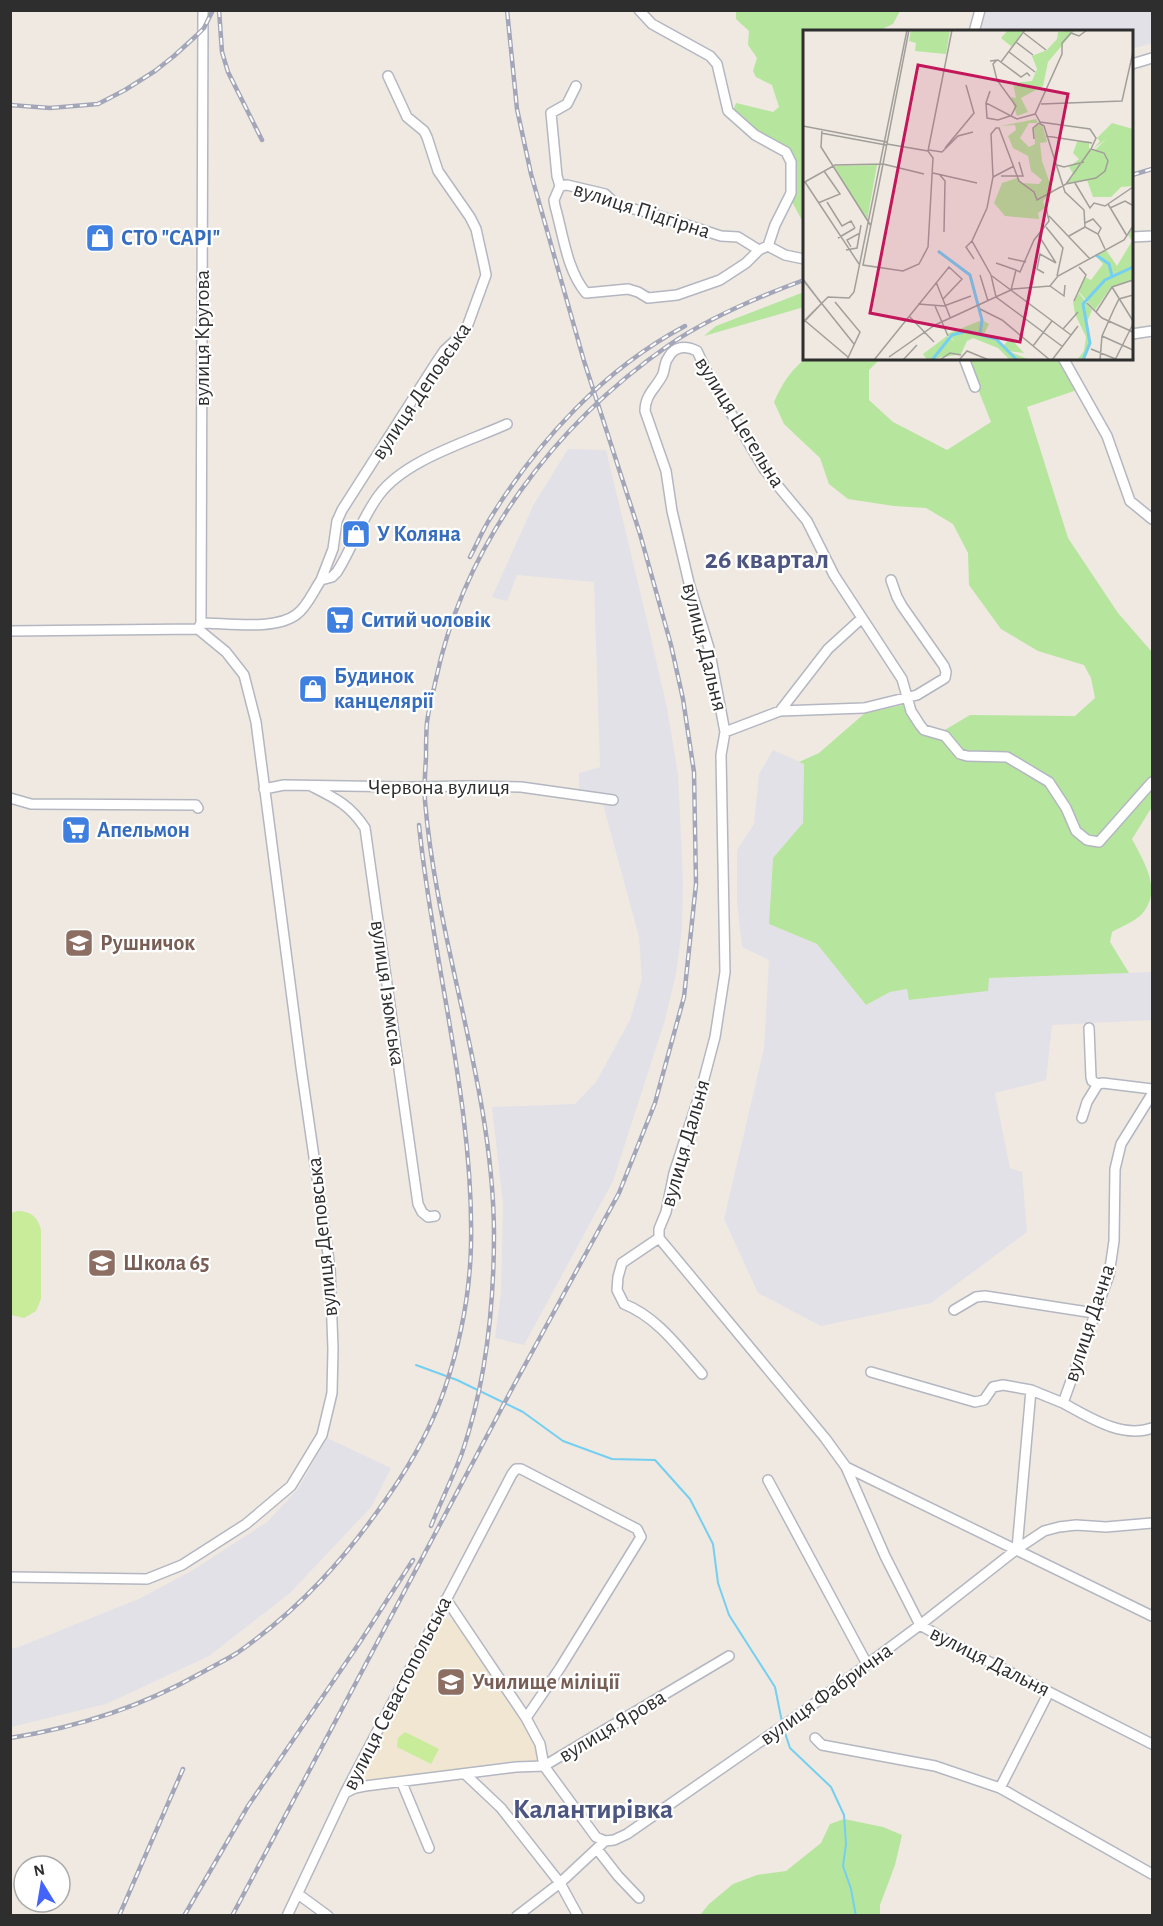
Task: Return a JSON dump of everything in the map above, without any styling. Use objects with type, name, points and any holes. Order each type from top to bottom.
[{"type":"street","name":"вулиця Кругова","points":[[199,626],[203,10]]},
{"type":"street","points":[[560,186],[554,200],[555,206],[570,261],[586,293],[628,289],[648,298],[677,295],[720,280],[746,263],[764,248],[791,193],[791,162],[786,152],[755,135],[728,111],[717,64],[710,56],[652,24],[639,10]]},
{"type":"street","points":[[975,30],[980,10]]},
{"type":"street","points":[[1133,63],[1152,58]]},
{"type":"street","name":"вулиця Деповська","points":[[10,631],[270,624],[287,620],[299,613],[321,580],[333,549],[337,521],[342,510],[444,351],[467,327],[486,275],[476,230],[470,217],[438,171],[428,136],[407,117],[388,76]]},
{"type":"street","name":"вулиця Підгірна","points":[[576,86],[567,104],[551,113],[560,186],[567,185],[605,194],[617,206],[650,213],[721,236],[738,237],[764,248],[803,259]]},
{"type":"street","points":[[1133,237],[1152,236]]},
{"type":"street","points":[[1133,334],[1152,331]]},
{"type":"street","name":"вулиця Дальня","points":[[686,347],[680,347],[668,358],[663,375],[647,396],[645,411],[666,471],[672,511],[689,583],[709,648],[725,732],[722,754],[725,972],[715,1037],[701,1090],[674,1173],[666,1212],[659,1229],[659,1238],[825,1438],[846,1467],[885,1556],[921,1625],[1152,1744]]},
{"type":"street","name":"вулиця Цегельна","points":[[686,347],[697,351],[709,376],[764,469],[807,521],[834,575],[902,679],[911,711],[924,730],[945,736],[960,754],[1007,757],[1049,782],[1066,808],[1076,831],[1087,840],[1099,842],[1152,782]]},
{"type":"street","points":[[965,360],[975,387]]},
{"type":"street","points":[[1064,360],[1107,436],[1130,501],[1152,519]]},
{"type":"street","name":"вулиця Деповська","points":[[321,580],[332,577],[338,572],[367,513],[383,490],[400,472],[429,457],[507,424]]},
{"type":"street","points":[[725,732],[780,711],[864,708],[907,698],[925,691],[945,678],[944,666],[902,606],[891,580]]},
{"type":"street","points":[[780,711],[828,649],[862,618]]},
{"type":"street","name":"вулиця Деповська","points":[[10,1577],[147,1579],[182,1565],[246,1524],[291,1486],[322,1435],[332,1393],[330,1268],[256,722],[244,675],[226,652],[199,626]]},
{"type":"street","name":"Червона вулиця","points":[[264,789],[284,785],[521,787],[613,800]]},
{"type":"street","name":"вулиця Ізюмська","points":[[310,786],[336,799],[355,813],[366,828],[418,1204],[428,1217],[435,1216]]},
{"type":"street","points":[[10,798],[30,804],[195,805],[198,808]]},
{"type":"street","points":[[1089,1028],[1092,1081],[1152,1095]]},
{"type":"street","points":[[1082,1118],[1087,1102],[1098,1084]]},
{"type":"street","name":"вулиця Дачна","points":[[1017,1550],[1031,1390],[1063,1403],[1109,1275],[1114,1241],[1115,1169],[1121,1144],[1152,1095]]},
{"type":"street","points":[[659,1238],[622,1263],[617,1290],[624,1304],[639,1310],[664,1331],[702,1374]]},
{"type":"street","points":[[954,1310],[976,1297],[985,1296],[1094,1313]]},
{"type":"street","points":[[871,1372],[975,1402],[984,1400],[993,1387],[1003,1385],[1031,1390]]},
{"type":"street","points":[[1063,1403],[1096,1421],[1126,1430],[1135,1432],[1152,1428]]},
{"type":"street","points":[[846,1467],[1152,1616]]},
{"type":"street","name":"вулиця Севастопольська","points":[[287,1916],[345,1793],[446,1599],[512,1474],[521,1469],[638,1528],[641,1537],[526,1718]]},
{"type":"street","points":[[768,1480],[867,1664]]},
{"type":"street","name":"вулиця Фабрична","points":[[517,1916],[560,1883],[605,1841],[627,1834],[803,1712],[1044,1531],[1076,1525],[1106,1527],[1152,1523]]},
{"type":"street","points":[[446,1599],[526,1718],[540,1744],[544,1766],[596,1837],[605,1841]]},
{"type":"street","name":"вулиця Ярова","points":[[345,1793],[364,1786],[516,1767],[544,1766],[729,1656]]},
{"type":"street","points":[[1000,1788],[1049,1692]]},
{"type":"street","points":[[815,1738],[822,1745],[935,1766],[1000,1788],[1152,1874]]},
{"type":"street","points":[[465,1774],[501,1809],[560,1883],[578,1916]]},
{"type":"street","points":[[402,1783],[429,1848]]},
{"type":"street","points":[[597,1850],[639,1898]]},
{"type":"street","points":[[298,1894],[328,1916]]},
{"type":"shaded area","points":[[985,11],[1152,11],[1152,43],[1133,49],[1133,30],[979,30]]},
{"type":"shaded area","points":[[568,449],[606,450],[646,616],[667,708],[678,774],[683,881],[682,929],[676,974],[665,1020],[613,1181],[524,1345],[495,1338],[501,1293],[503,1204],[492,1107],[575,1104],[596,1082],[630,1020],[642,979],[639,937],[603,804],[596,795],[579,792],[579,773],[600,767],[594,582],[517,575],[507,601],[492,597],[534,504]]},
{"type":"shaded area","points":[[773,750],[804,764],[803,823],[773,858],[769,924],[817,944],[866,1005],[890,992],[907,989],[910,1000],[987,991],[988,978],[1152,972],[1152,1020],[1052,1025],[1046,1080],[995,1093],[1010,1168],[1022,1172],[1027,1232],[931,1303],[821,1326],[758,1293],[724,1219],[764,1048],[769,960],[742,947],[737,903],[737,850],[754,824],[759,774]]},
{"type":"shaded area","points":[[327,1438],[391,1468],[372,1506],[290,1593],[209,1656],[106,1704],[11,1727],[11,1649],[141,1598],[193,1570],[267,1522],[298,1489]]},
{"type":"shaded area","name":"Училище міліції","points":[[446,1618],[454,1621],[535,1742],[537,1760],[365,1782],[357,1778],[439,1620]]},
{"type":"green space","points":[[736,11],[900,11],[893,24],[880,30],[803,30],[803,222],[791,200],[793,162],[733,111],[736,103],[773,112],[779,107],[772,85],[756,77],[753,71],[757,58],[748,45],[749,31],[736,19]]},
{"type":"green space","points":[[803,292],[803,307],[704,336],[716,326]]},
{"type":"green space","points":[[804,360],[879,360],[869,370],[869,400],[893,422],[947,450],[991,422],[966,360],[1060,360],[1077,390],[1027,407],[1068,538],[1118,613],[1152,652],[1152,807],[1132,839],[1150,877],[1151,897],[1141,915],[1112,932],[1110,942],[1129,973],[989,978],[988,991],[909,1000],[907,989],[890,992],[866,1005],[817,944],[769,924],[773,858],[803,823],[804,764],[799,762],[819,753],[865,713],[903,705],[920,730],[938,740],[943,731],[970,715],[1075,716],[1095,698],[1091,678],[1084,665],[1038,651],[1001,629],[969,585],[968,553],[953,524],[926,508],[848,499],[829,484],[820,458],[784,424],[774,402],[795,368]]},
{"type":"green space","points":[[17,1211],[33,1216],[41,1230],[41,1299],[36,1311],[24,1318],[11,1315],[11,1213]]},
{"type":"green space","points":[[405,1732],[439,1749],[431,1764],[397,1747],[398,1738]]},
{"type":"green space","points":[[844,1819],[883,1827],[902,1835],[895,1865],[880,1905],[880,1915],[700,1915],[709,1904],[733,1884],[757,1875],[786,1871],[821,1843],[830,1824]]},
{"type":"waterway","points":[[416,1365],[457,1380],[523,1412],[563,1441],[612,1459],[655,1460],[690,1499],[713,1544],[718,1583],[729,1615],[775,1687],[782,1722]]},
{"type":"waterway","points":[[784,1730],[790,1748],[831,1787],[844,1815],[846,1844],[843,1866],[851,1889],[856,1916]]},
{"type":"railway","points":[[10,105],[50,108],[98,104],[125,90],[174,56],[204,28],[213,10]]},
{"type":"railway","points":[[219,10],[222,52],[228,72],[262,140]]},
{"type":"railway","points":[[232,1916],[514,1385],[619,1193],[655,1103],[684,997],[696,884],[694,772],[683,699],[671,645],[640,534],[584,361],[531,174],[517,109],[507,10]]},
{"type":"railway","points":[[1133,175],[1152,169]]},
{"type":"railway","points":[[431,1526],[462,1453],[477,1399],[487,1344],[494,1261],[491,1178],[484,1124],[431,855],[425,801],[427,722],[450,629],[469,581],[492,534],[521,491],[553,450],[589,411],[627,376],[701,325],[769,293],[803,280]]},
{"type":"railway","points":[[470,557],[488,522],[510,488],[552,434],[601,385],[627,363],[655,343],[685,326]]},
{"type":"railway","points":[[10,1738],[85,1722],[132,1706],[224,1661],[260,1636],[301,1600],[356,1540],[406,1470],[434,1416],[445,1388],[463,1318],[470,1263],[470,1192],[460,1087],[433,930],[419,825]]},
{"type":"railway","points":[[184,1916],[248,1806],[413,1560]]},
{"type":"railway","points":[[119,1916],[183,1769]]},
{"type":"place","name":"СТО \"CAPI\"","points":[[100,238]]},
{"type":"place","name":"У Коляна","points":[[356,534]]},
{"type":"place","name":"Ситий чоловік","points":[[340,620]]},
{"type":"place","name":"Будинок канцелярії","points":[[313,689]]},
{"type":"place","name":"Апельмон","points":[[76,830]]},
{"type":"place","name":"Рушничок","points":[[79,943]]},
{"type":"place","name":"Школа 65","points":[[102,1263]]},
{"type":"place","name":"Училище міліції","points":[[451,1682]]},
{"type":"district","name":"26 квартал","points":[[767,560]]},
{"type":"district","name":"Калантирівка","points":[[593,1810]]}]
